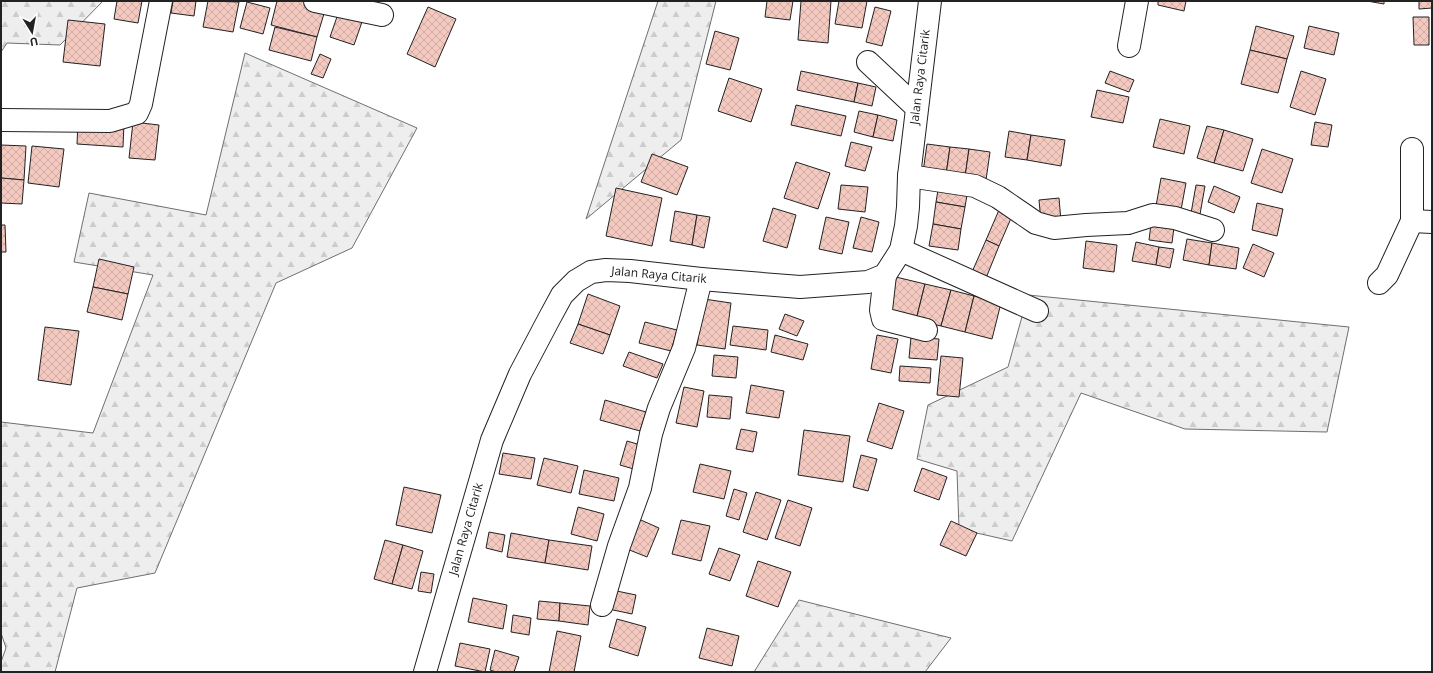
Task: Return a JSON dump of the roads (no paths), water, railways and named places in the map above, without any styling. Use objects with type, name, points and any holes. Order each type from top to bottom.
[{"type":"street","points":[[1,120],[110,121],[136,113],[141,104],[161,1]]},
{"type":"street","points":[[315,1],[382,15]]},
{"type":"street","name":"Jalan Raya Citarik","points":[[425,672],[492,440],[520,374],[562,295],[576,281],[591,272],[606,270],[800,287],[868,282],[886,275],[901,250],[908,207],[909,176],[916,107],[930,1]]},
{"type":"street","points":[[1129,46],[1137,1]]},
{"type":"street","points":[[868,62],[916,107]]},
{"type":"street","points":[[1379,283],[1387,274],[1422,222],[1412,148]]},
{"type":"street","points":[[909,176],[975,186],[998,198],[1036,223],[1054,228],[1128,223],[1153,215],[1175,218],[1213,230]]},
{"type":"street","points":[[901,250],[1037,311]]},
{"type":"street","points":[[886,275],[881,310],[883,320],[926,330]]},
{"type":"street","points":[[602,605],[619,546],[640,488],[651,434],[659,408],[684,348],[700,279]]}]
